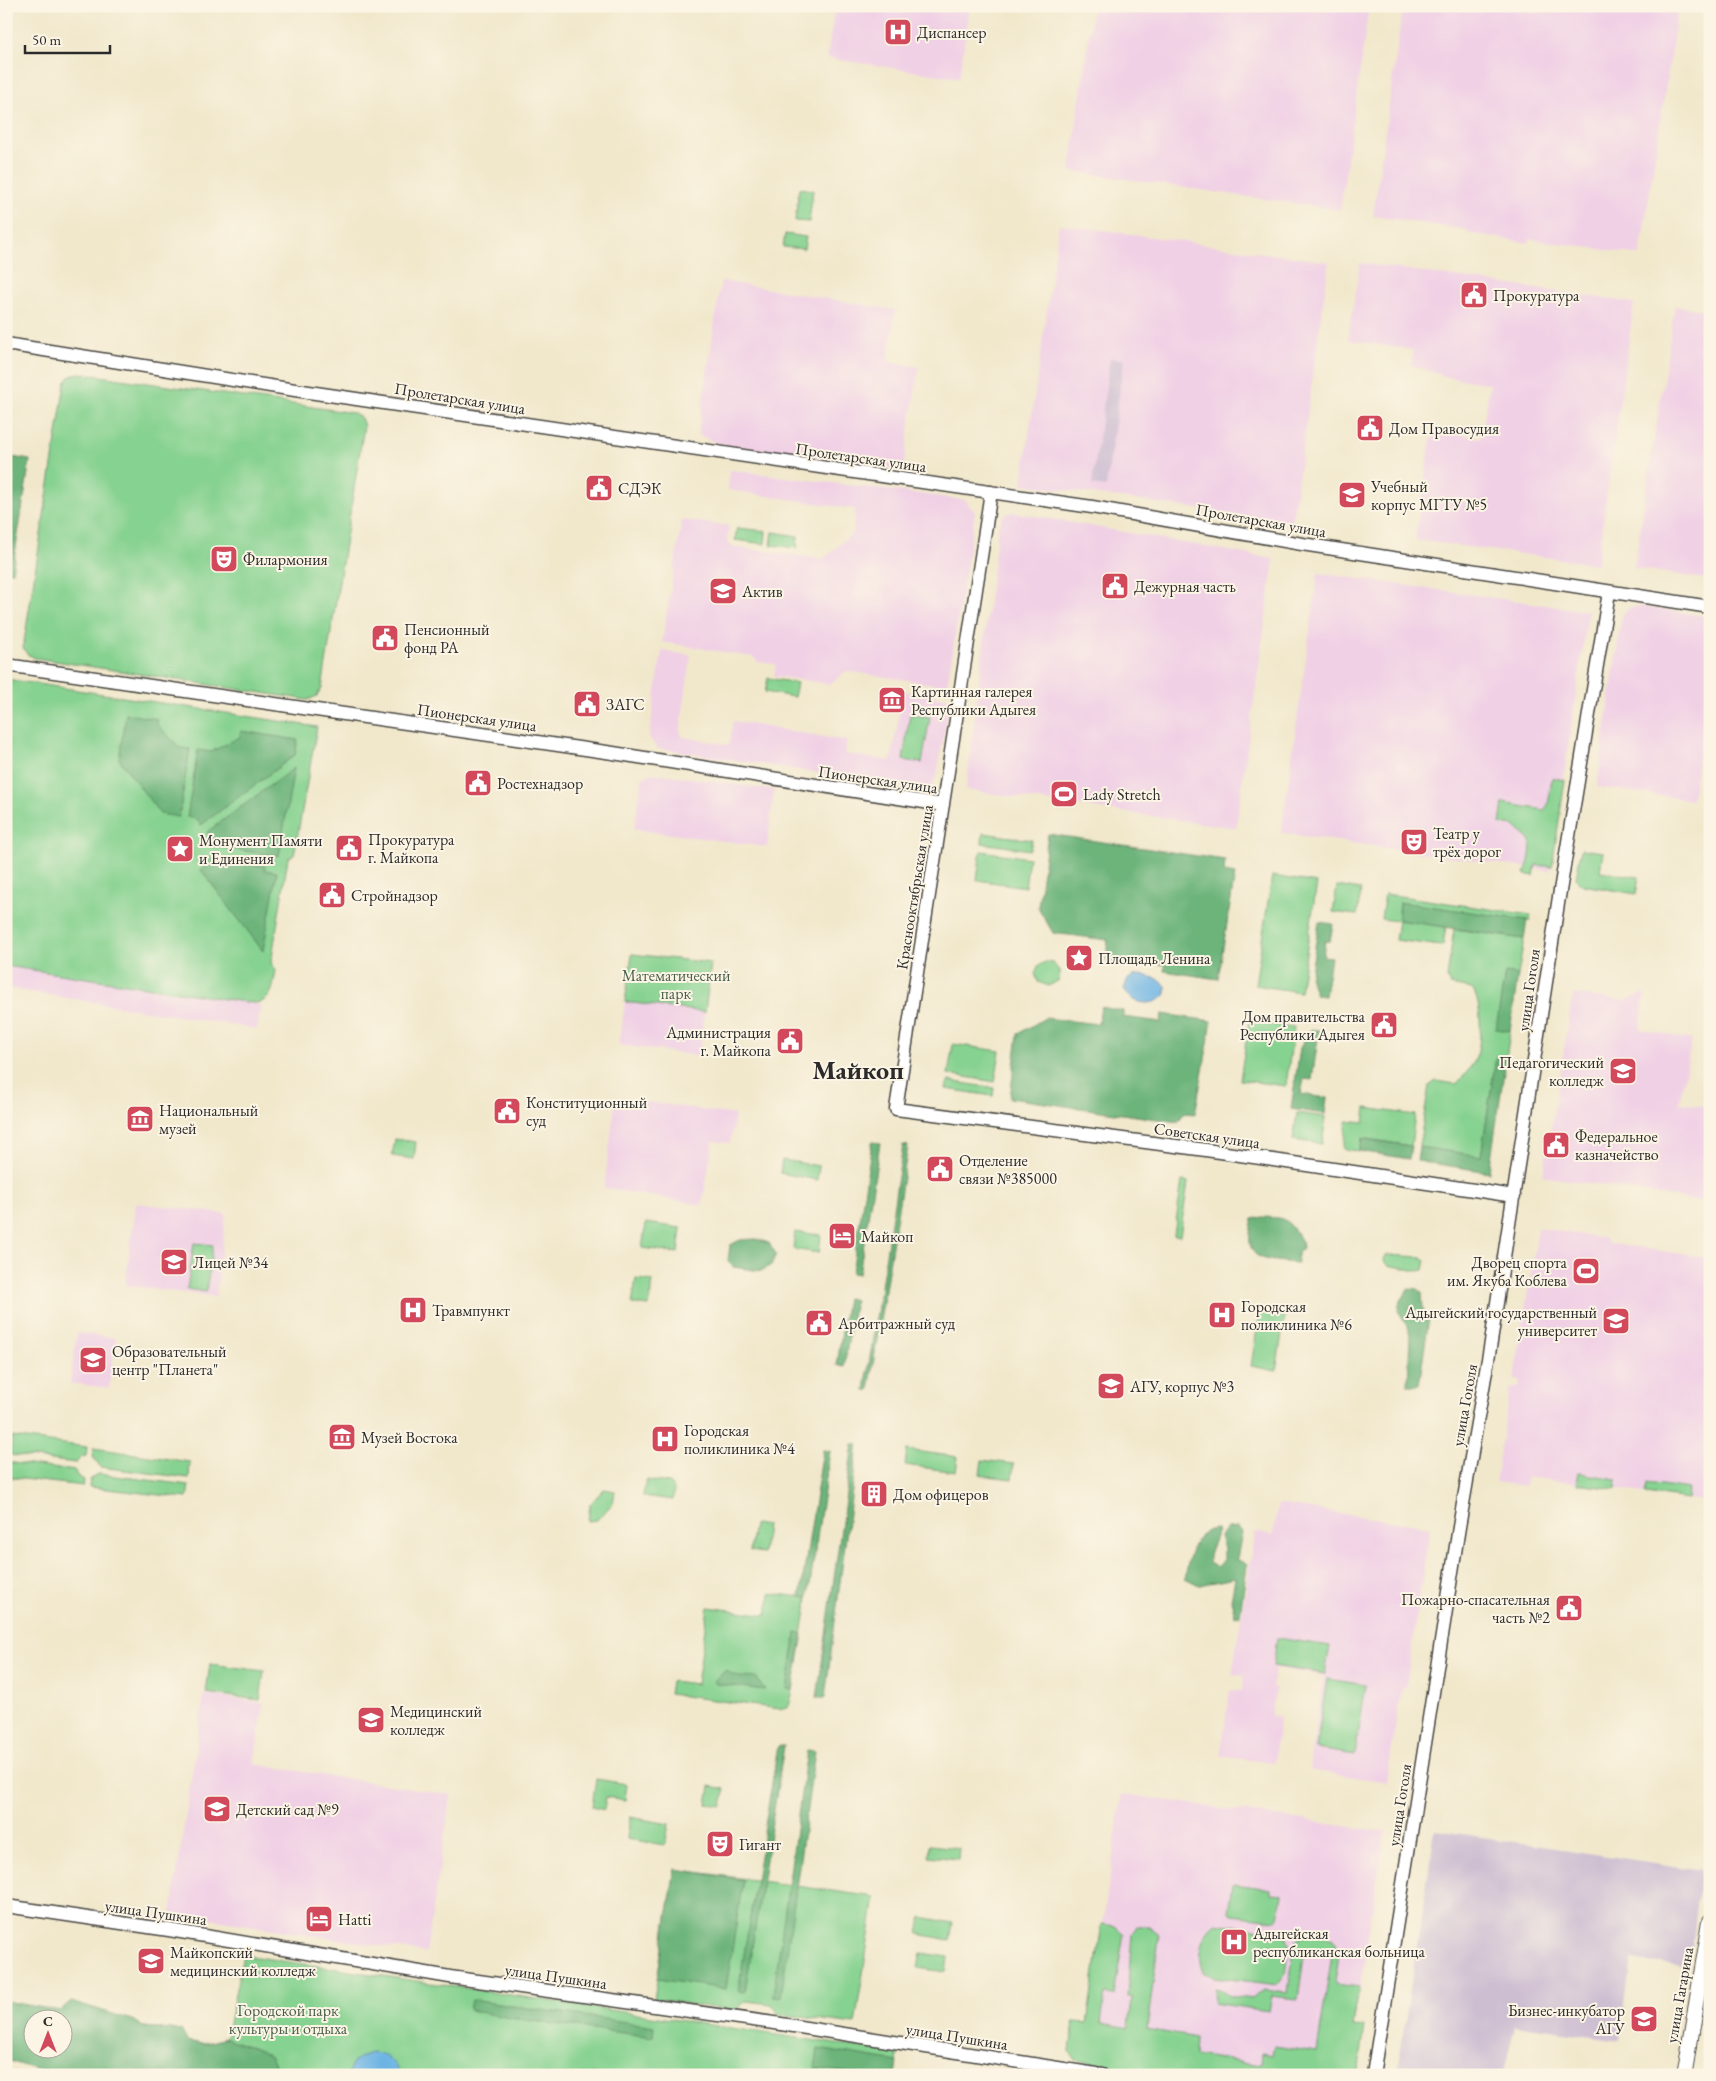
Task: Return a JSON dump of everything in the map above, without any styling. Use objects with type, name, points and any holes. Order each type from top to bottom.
[{"type":"main road","name":"Пролетарская улица","points":[[6,344],[295,390],[991,492],[1710,607]]},
{"type":"main road","name":"Краснооктябрьская улица","points":[[896,1109],[991,492]]},
{"type":"main road","name":"улица Гоголя","points":[[1373,2075],[1459,1527],[1492,1342],[1559,897],[1609,592]]},
{"type":"main road","name":"Пионерская улица","points":[[6,665],[613,753],[829,789],[943,805]]},
{"type":"main road","name":"Советская улица","points":[[896,1109],[1206,1150],[1514,1196]]},
{"type":"main road","name":"улица Пушкина","points":[[6,1906],[169,1930],[450,1977],[798,2027],[1102,2075]]},
{"type":"main road","name":"улица Гагарина","points":[[1684,2075],[1710,1921]]},
{"type":"shaded area","name":"Диспансер","points":[[835,6],[970,6],[959,78],[827,58]]},
{"type":"shaded area","points":[[1093,6],[1369,6],[1340,210],[1070,171]]},
{"type":"shaded area","points":[[1403,6],[1678,6],[1640,255],[1530,239],[1529,243],[1467,233],[1468,230],[1373,216]]},
{"type":"shaded area","points":[[1059,224],[1329,262],[1292,522],[1022,484]]},
{"type":"shaded area","points":[[1360,263],[1634,303],[1597,564],[1415,540],[1431,439],[1443,432],[1481,438],[1490,384],[1448,377],[1411,365],[1413,350],[1348,340]]},
{"type":"shaded area","points":[[721,281],[895,310],[888,362],[919,367],[903,470],[717,444],[698,434]]},
{"type":"shaded area","points":[[1675,306],[1710,311],[1710,580],[1634,568]]},
{"type":"shaded area","points":[[1110,358],[1124,360],[1106,487],[1092,485]]},
{"type":"shaded area","points":[[730,470],[965,500],[975,512],[947,686],[846,671],[830,684],[774,676],[776,664],[758,662],[753,657],[662,642],[682,520],[729,526],[727,542],[734,547],[823,559],[853,533],[855,509],[728,490]]},
{"type":"shaded area","points":[[1012,512],[1274,559],[1236,828],[966,790],[998,527],[1003,516]]},
{"type":"shaded area","points":[[1318,573],[1588,611],[1550,871],[1281,833]]},
{"type":"shaded area","points":[[1640,606],[1710,617],[1710,694],[1708,694],[1692,800],[1597,787],[1622,615],[1629,608]]},
{"type":"shaded area","points":[[662,651],[691,655],[680,732],[683,737],[729,745],[733,721],[847,741],[845,754],[891,761],[903,691],[950,699],[937,775],[929,790],[657,748],[649,737]]},
{"type":"shaded area","points":[[653,773],[774,790],[767,847],[634,829],[642,779]]},
{"type":"shaded area","points":[[632,954],[711,963],[699,1056],[619,1045]]},
{"type":"shaded area","points":[[6,964],[261,1005],[257,1029],[6,988]]},
{"type":"shaded area","name":"Педагогический колледж","points":[[1645,993],[1640,1029],[1692,1040],[1679,1103],[1710,1107],[1710,1203],[1543,1176],[1573,994],[1624,1001]]},
{"type":"shaded area","points":[[616,1097],[735,1115],[730,1143],[713,1141],[702,1205],[604,1188]]},
{"type":"shaded area","name":"Лицей №34","points":[[136,1203],[226,1214],[216,1297],[125,1285]]},
{"type":"shaded area","name":"Адыгейский государственный университет","points":[[1538,1228],[1607,1239],[1606,1243],[1710,1258],[1710,1502],[1527,1477],[1525,1486],[1495,1482],[1510,1388],[1519,1388],[1520,1380],[1514,1379]]},
{"type":"shaded area","name":"Образовательный центр \"Планета\"","points":[[77,1333],[116,1338],[109,1388],[70,1383]]},
{"type":"shaded area","points":[[1278,1504],[1430,1527],[1406,1685],[1401,1689],[1387,1782],[1309,1770],[1324,1676],[1275,1668],[1272,1687],[1276,1688],[1271,1716],[1279,1718],[1274,1763],[1220,1756],[1230,1690],[1242,1691],[1244,1675],[1232,1674],[1255,1532],[1273,1535]]},
{"type":"shaded area","points":[[204,1694],[264,1703],[254,1764],[451,1795],[426,1953],[171,1913]]},
{"type":"shaded area","name":"Адыгейская республиканская больница","points":[[1122,1794],[1385,1832],[1346,2075],[1084,2051]]},
{"type":"shaded area","points":[[1435,1830],[1701,1870],[1690,1968],[1631,1960],[1620,2040],[1515,2025],[1503,2075],[1409,2075],[1397,2073]]},
{"type":"green space","points":[[799,188],[813,190],[809,222],[795,221]]},
{"type":"green space","points":[[785,234],[806,237],[804,249],[783,247]]},
{"type":"green space","points":[[79,373],[354,413],[361,418],[364,426],[322,688],[317,696],[308,700],[35,658],[27,654],[23,648],[65,383],[71,376]]},
{"type":"green space","points":[[6,456],[30,460],[12,572],[6,572]]},
{"type":"green space","points":[[737,528],[766,531],[765,544],[735,540]]},
{"type":"green space","points":[[773,532],[798,536],[797,548],[771,545]]},
{"type":"green space","points":[[768,678],[797,683],[794,697],[765,692]]},
{"type":"green space","points":[[6,679],[317,727],[294,855],[288,858],[271,963],[276,970],[274,982],[271,993],[264,1001],[252,1003],[6,966]]},
{"type":"green space","points":[[126,714],[157,719],[157,724],[180,748],[190,749],[179,817],[160,814],[119,759]]},
{"type":"green space","points":[[910,714],[930,717],[922,763],[903,760]]},
{"type":"green space","points":[[241,731],[298,740],[295,755],[201,825],[196,819],[187,817],[198,750],[211,752],[240,737]]},
{"type":"green space","points":[[294,768],[279,856],[210,846],[211,839],[207,832]]},
{"type":"green space","points":[[1552,778],[1565,780],[1552,867],[1536,865],[1534,876],[1524,874],[1530,858],[1530,840],[1514,826],[1500,824],[1503,803],[1544,810],[1548,805]]},
{"type":"green space","points":[[983,833],[1032,840],[1030,850],[982,843]]},
{"type":"green space","points":[[1048,834],[1225,860],[1224,872],[1235,874],[1218,979],[1164,971],[1165,965],[1133,960],[1132,965],[1106,961],[1108,940],[1053,933],[1038,907]]},
{"type":"green space","points":[[1581,849],[1603,852],[1600,871],[1639,877],[1636,894],[1583,885],[1576,879]]},
{"type":"green space","points":[[981,851],[1029,858],[1025,887],[977,880]]},
{"type":"green space","points":[[209,858],[265,866],[265,870],[277,872],[263,951],[201,870],[207,865]]},
{"type":"green space","points":[[1272,876],[1317,883],[1300,992],[1255,985]]},
{"type":"green space","points":[[1337,886],[1361,890],[1357,915],[1333,912]]},
{"type":"green space","points":[[1385,894],[1531,915],[1530,921],[1398,920],[1446,927],[1443,945],[1441,946],[1395,940],[1398,921],[1381,919]]},
{"type":"green space","points":[[1400,902],[1527,920],[1524,939],[1398,920]]},
{"type":"green space","points":[[1319,922],[1333,924],[1330,941],[1325,941],[1323,956],[1331,957],[1325,996],[1316,995],[1310,979]]},
{"type":"green space","points":[[1454,929],[1524,939],[1518,975],[1505,974],[1497,1028],[1510,1031],[1506,1059],[1496,1058],[1481,1157],[1419,1147],[1429,1086],[1436,1081],[1456,1084],[1471,1067],[1479,1048],[1480,1021],[1475,995],[1472,989],[1450,985],[1447,978]]},
{"type":"green space","name":"Математический парк","points":[[632,954],[711,963],[705,1012],[625,1002]]},
{"type":"green space","points":[[1045,962],[1053,963],[1060,972],[1059,980],[1049,986],[1038,982],[1035,974],[1038,966]]},
{"type":"green space","points":[[1505,973],[1518,975],[1510,1031],[1496,1029]]},
{"type":"green space","points":[[1101,1007],[1123,1011],[1123,1017],[1161,1022],[1162,1014],[1212,1021],[1195,1114],[1184,1113],[1178,1122],[1010,1098],[1018,1034],[1045,1018],[1098,1024]]},
{"type":"green space","points":[[1249,1021],[1294,1027],[1286,1086],[1240,1080]]},
{"type":"green space","points":[[1310,1030],[1319,1031],[1312,1080],[1304,1079],[1301,1094],[1327,1098],[1325,1114],[1291,1109],[1300,1048]]},
{"type":"green space","points":[[953,1044],[1000,1051],[995,1082],[948,1074]]},
{"type":"green space","points":[[1496,1057],[1506,1059],[1489,1172],[1417,1161],[1419,1147],[1481,1156]]},
{"type":"green space","points":[[948,1081],[994,1088],[993,1096],[946,1089]]},
{"type":"green space","points":[[1366,1108],[1415,1115],[1411,1146],[1362,1138],[1359,1151],[1343,1149],[1347,1121],[1364,1123]]},
{"type":"green space","points":[[1297,1113],[1326,1117],[1322,1144],[1293,1140]]},
{"type":"green space","points":[[395,1139],[416,1142],[414,1159],[392,1156]]},
{"type":"green space","points":[[1362,1139],[1411,1146],[1409,1159],[1359,1151]]},
{"type":"green space","points":[[872,1142],[880,1143],[859,1274],[852,1273]]},
{"type":"green space","points":[[903,1145],[908,1146],[869,1390],[865,1390]]},
{"type":"green space","points":[[782,1160],[819,1166],[817,1180],[780,1173]]},
{"type":"green space","points":[[1182,1181],[1188,1182],[1180,1236],[1174,1235]]},
{"type":"green space","points":[[1262,1217],[1281,1219],[1291,1225],[1303,1245],[1303,1248],[1297,1253],[1298,1263],[1265,1259],[1253,1251],[1250,1244],[1250,1233],[1253,1219]]},
{"type":"green space","points":[[646,1223],[681,1228],[678,1253],[642,1248]]},
{"type":"green space","points":[[795,1232],[821,1235],[819,1253],[793,1249]]},
{"type":"green space","points":[[756,1239],[769,1243],[776,1254],[771,1265],[761,1271],[733,1267],[728,1261],[730,1245],[740,1240]]},
{"type":"green space","points":[[194,1243],[213,1245],[206,1292],[187,1289]]},
{"type":"green space","points":[[1386,1255],[1421,1257],[1426,1260],[1424,1270],[1417,1271],[1388,1265],[1384,1260]]},
{"type":"green space","points":[[636,1279],[653,1281],[649,1306],[632,1304]]},
{"type":"green space","points":[[1409,1288],[1417,1289],[1422,1293],[1423,1309],[1429,1318],[1419,1385],[1408,1385],[1410,1335],[1408,1326],[1398,1311],[1399,1304]]},
{"type":"green space","points":[[847,1298],[855,1300],[844,1367],[837,1365]]},
{"type":"green space","points":[[1260,1311],[1285,1315],[1276,1371],[1251,1366]]},
{"type":"green space","points":[[12,1437],[87,1447],[86,1456],[81,1457],[76,1463],[10,1455]]},
{"type":"green space","points":[[853,1444],[858,1444],[825,1698],[817,1698]]},
{"type":"green space","points":[[93,1448],[190,1462],[189,1478],[100,1467],[92,1457]]},
{"type":"green space","points":[[823,1450],[830,1451],[808,1598],[800,1597]]},
{"type":"green space","points":[[907,1450],[958,1457],[956,1472],[905,1465]]},
{"type":"green space","points":[[982,1460],[1014,1464],[1012,1479],[980,1475]]},
{"type":"green space","points":[[6,1462],[75,1471],[77,1476],[84,1480],[83,1486],[6,1477]]},
{"type":"green space","points":[[1578,1473],[1617,1479],[1616,1489],[1576,1484]]},
{"type":"green space","points":[[98,1474],[189,1485],[187,1498],[89,1487],[90,1480]]},
{"type":"green space","points":[[646,1480],[669,1483],[674,1489],[673,1500],[643,1496]]},
{"type":"green space","points":[[1647,1483],[1689,1489],[1688,1499],[1645,1493]]},
{"type":"green space","points":[[604,1489],[615,1491],[613,1503],[597,1520],[588,1521],[590,1504]]},
{"type":"green space","points":[[754,1524],[767,1526],[763,1553],[750,1551]]},
{"type":"green space","points":[[1238,1527],[1242,1532],[1237,1559],[1247,1565],[1240,1615],[1235,1615],[1231,1600],[1235,1578],[1199,1585],[1185,1578],[1193,1546],[1202,1534],[1209,1530],[1217,1529],[1209,1558],[1209,1563],[1216,1567],[1224,1560],[1224,1549],[1220,1536],[1227,1528]]},
{"type":"green space","points":[[770,1593],[808,1598],[789,1706],[780,1709],[669,1694],[671,1681],[697,1684],[708,1607],[767,1615]]},
{"type":"green space","points":[[796,1633],[803,1634],[793,1690],[787,1689]]},
{"type":"green space","points":[[1277,1638],[1330,1646],[1325,1674],[1273,1666]]},
{"type":"green space","points":[[210,1664],[264,1671],[260,1700],[206,1693]]},
{"type":"green space","points":[[726,1670],[740,1677],[756,1677],[765,1690],[716,1684],[714,1681]]},
{"type":"green space","points":[[1327,1679],[1366,1685],[1355,1755],[1316,1749]]},
{"type":"green space","points":[[778,1746],[784,1746],[745,1992],[738,1991]]},
{"type":"green space","points":[[807,1750],[815,1751],[781,1997],[773,1996]]},
{"type":"green space","points":[[596,1779],[627,1784],[625,1800],[606,1797],[604,1810],[592,1807]]},
{"type":"green space","points":[[710,1786],[725,1789],[722,1806],[707,1804]]},
{"type":"green space","points":[[630,1817],[669,1824],[665,1845],[627,1839]]},
{"type":"green space","points":[[930,1845],[959,1848],[958,1859],[929,1856]]},
{"type":"green space","points":[[675,1869],[875,1897],[855,2024],[778,2014],[772,2004],[746,2001],[735,2011],[654,1999]]},
{"type":"green space","points":[[675,1869],[743,1880],[726,1989],[657,1979]]},
{"type":"green space","points":[[1233,1884],[1271,1889],[1271,1894],[1282,1895],[1276,1920],[1231,1915],[1229,1912]]},
{"type":"green space","points":[[921,1917],[953,1923],[950,1940],[918,1934]]},
{"type":"green space","points":[[1216,1923],[1277,1932],[1286,1936],[1289,1944],[1285,1975],[1278,1985],[1214,1977],[1205,1973],[1201,1961],[1202,1946],[1207,1932]]},
{"type":"green space","points":[[1102,1924],[1115,1926],[1124,1933],[1114,1995],[1105,1994],[1101,2023],[1129,2028],[1132,1997],[1127,1997],[1132,1934],[1137,1926],[1149,1926],[1158,1933],[1159,1938],[1147,2029],[1196,2038],[1195,2055],[1260,2065],[1261,2053],[1272,2055],[1274,2046],[1317,2052],[1332,1954],[1305,1950],[1298,1999],[1272,1996],[1269,2011],[1213,2003],[1215,1988],[1222,1990],[1230,1996],[1252,1999],[1264,1990],[1288,1993],[1295,1943],[1308,1935],[1318,1935],[1333,1939],[1338,1949],[1335,1984],[1359,1987],[1353,2026],[1365,2027],[1358,2075],[1168,2075],[1076,2060],[1070,2051],[1074,2022],[1087,2023]]},
{"type":"green space","points":[[921,1953],[948,1957],[946,1972],[918,1968]]},
{"type":"green space","name":"Городской парк культуры и отдыха","points":[[243,1955],[898,2053],[896,2075],[106,2075],[132,2020],[143,2027],[181,2030],[187,2041],[203,2044],[226,2038]]},
{"type":"green space","points":[[471,2000],[654,2026],[653,2037],[510,2018],[469,2010]]},
{"type":"green space","points":[[6,2001],[44,2008],[22,2008],[22,2058],[72,2058],[72,2008],[63,2008],[71,2001],[132,2020],[143,2027],[181,2030],[187,2041],[203,2044],[226,2038],[261,2051],[271,2057],[276,2067],[275,2075],[170,2075],[165,2072],[137,2072],[135,2075],[111,2075],[93,2072],[90,2075],[55,2075],[6,2060]]},
{"type":"green space","points":[[818,2049],[898,2062],[896,2075],[863,2075],[815,2068]]},
{"type":"water","points":[[1143,975],[1158,979],[1166,986],[1166,994],[1156,1001],[1144,1003],[1137,1001],[1127,994],[1124,989],[1127,980],[1133,976]]},
{"type":"water","points":[[372,2053],[390,2059],[398,2070],[399,2075],[348,2075],[351,2066],[356,2060],[363,2055]]},
{"type":"place","name":"Диспансер","points":[[898,32]]},
{"type":"place","name":"Прокуратура","points":[[1474,295]]},
{"type":"place","name":"Дом Правосудия","points":[[1370,428]]},
{"type":"place","name":"СДЭК","points":[[599,488]]},
{"type":"place","name":"Учебный корпус МГТУ №5","points":[[1352,495]]},
{"type":"place","name":"Филармония","points":[[224,559]]},
{"type":"place","name":"Дежурная часть","points":[[1115,586]]},
{"type":"place","name":"Актив","points":[[723,591]]},
{"type":"place","name":"Пенсионный фонд РА","points":[[385,638]]},
{"type":"place","name":"Картинная галерея Республики Адыгея","points":[[892,700]]},
{"type":"place","name":"ЗАГС","points":[[587,704]]},
{"type":"place","name":"Ростехнадзор","points":[[478,783]]},
{"type":"place","name":"Lady Stretch","points":[[1064,794]]},
{"type":"place","name":"Театр у трёх дорог","points":[[1414,842]]},
{"type":"place","name":"Прокуратура г. Майкопа","points":[[349,848]]},
{"type":"place","name":"Монумент Памяти и Единения","points":[[180,849]]},
{"type":"place","name":"Стройнадзор","points":[[332,895]]},
{"type":"place","name":"Площадь Ленина","points":[[1079,958]]},
{"type":"place","name":"Дом правительства Республики Адыгея","points":[[1384,1025]]},
{"type":"place","name":"Администрация г. Майкопа","points":[[790,1041]]},
{"type":"place","name":"Педагогический колледж","points":[[1623,1071]]},
{"type":"place","name":"Конституционный суд","points":[[507,1111]]},
{"type":"place","name":"Национальный музей","points":[[140,1119]]},
{"type":"place","name":"Федеральное казначейство","points":[[1556,1145]]},
{"type":"place","name":"Отделение связи №385000","points":[[940,1169]]},
{"type":"place","name":"Майкоп","points":[[842,1236]]},
{"type":"place","name":"Лицей №34","points":[[174,1262]]},
{"type":"place","name":"Дворец спорта им. Якуба Коблева","points":[[1586,1271]]},
{"type":"place","name":"Травмпункт","points":[[413,1310]]},
{"type":"place","name":"Городская поликлиника №6","points":[[1222,1315]]},
{"type":"place","name":"Адыгейский государственный университет","points":[[1616,1321]]},
{"type":"place","name":"Арбитражный суд","points":[[819,1323]]},
{"type":"place","name":"Образовательный центр \"Планета\"","points":[[93,1360]]},
{"type":"place","name":"АГУ, корпус №3","points":[[1111,1386]]},
{"type":"place","name":"Музей Востока","points":[[342,1437]]},
{"type":"place","name":"Городская поликлиника №4","points":[[665,1439]]},
{"type":"place","name":"Дом офицеров","points":[[874,1494]]},
{"type":"place","name":"Пожарно-спасательная часть №2","points":[[1569,1608]]},
{"type":"place","name":"Медицинский колледж","points":[[371,1720]]},
{"type":"place","name":"Детский сад №9","points":[[217,1809]]},
{"type":"place","name":"Гигант","points":[[720,1844]]},
{"type":"place","name":"Hatti","points":[[319,1919]]},
{"type":"place","name":"Адыгейская республиканская больница","points":[[1234,1942]]},
{"type":"place","name":"Майкопский медицинский колледж","points":[[151,1961]]},
{"type":"place","name":"Бизнес-инкубатор АГУ","points":[[1644,2019]]},
{"type":"district","name":"Майкоп","points":[[858,1070]]}]
